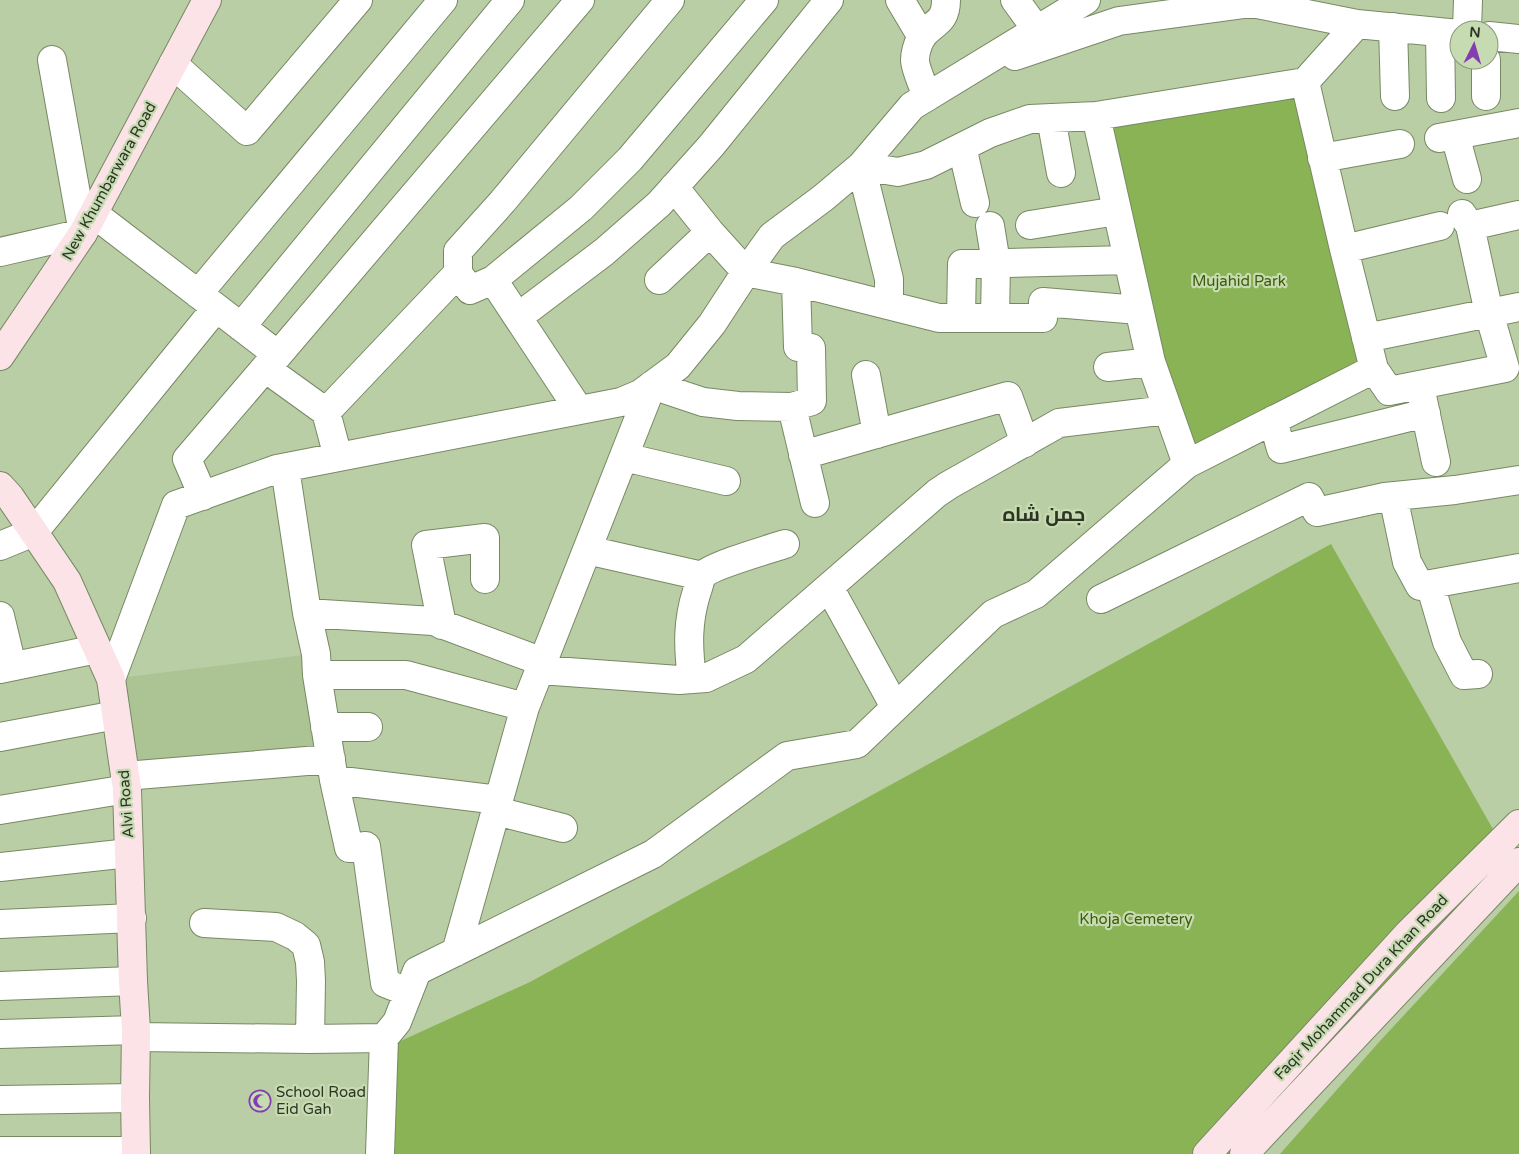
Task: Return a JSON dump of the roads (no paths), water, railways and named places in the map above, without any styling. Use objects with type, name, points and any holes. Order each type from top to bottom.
[{"type":"main road","name":"New Khumbarwara Road","points":[[0,356],[88,223],[207,0]]},
{"type":"main road","name":"Alvi Road","points":[[0,486],[10,496],[67,581],[111,679],[126,783],[136,1033],[136,1153]]},
{"type":"main road","name":"Faqir Mohammad Dura Khan Road","points":[[1207,1154],[1408,934],[1519,824]]},
{"type":"main road","name":"Faqir Mohammad Dura Khan Road","points":[[1244,1154],[1519,862]]},
{"type":"street","points":[[173,64],[247,131],[358,0]]},
{"type":"street","points":[[0,546],[34,532],[207,301],[443,0]]},
{"type":"street","points":[[241,327],[510,0]]},
{"type":"street","points":[[203,496],[187,459],[580,0]]},
{"type":"street","points":[[670,0],[503,201],[458,251],[458,273],[470,290],[493,280],[581,208],[630,159],[764,0]]},
{"type":"street","points":[[518,317],[604,252],[659,204],[711,146],[829,0]]},
{"type":"street","points":[[900,0],[922,37]]},
{"type":"street","points":[[927,97],[914,62],[916,50],[922,37],[939,22],[945,12],[946,0]]},
{"type":"street","points":[[1015,0],[1037,30]]},
{"type":"street","points":[[1467,20],[1468,0]]},
{"type":"street","points":[[970,71],[1119,21],[1252,3],[1357,24],[1449,32],[1441,98]]},
{"type":"street","points":[[111,679],[176,506],[277,469],[621,402],[640,394],[678,366],[712,324],[772,236],[823,198],[861,166],[912,106],[1079,4]]},
{"type":"street","points":[[861,166],[898,172],[926,165],[990,133],[1030,119],[1096,116],[1305,82],[1357,24]]},
{"type":"street","points":[[1393,27],[1395,96]]},
{"type":"street","points":[[1499,37],[1519,39]]},
{"type":"street","points":[[52,60],[88,223],[207,301],[241,327],[271,362],[326,412],[338,457]]},
{"type":"street","points":[[1486,70],[1486,96]]},
{"type":"street","points":[[1305,82],[1374,369],[1389,390],[1505,368],[1458,222]]},
{"type":"street","points":[[1096,116],[1151,362],[1187,464]]},
{"type":"street","points":[[1051,118],[1061,173]]},
{"type":"street","points":[[1467,179],[1447,137],[1519,122]]},
{"type":"street","points":[[1322,158],[1400,144]]},
{"type":"street","points":[[962,147],[975,203]]},
{"type":"street","points":[[861,166],[889,279],[889,305]]},
{"type":"street","points":[[674,186],[710,232],[746,272],[796,282],[938,318],[1043,318],[1043,302],[1139,310]]},
{"type":"street","points":[[1030,225],[1117,211]]},
{"type":"street","points":[[1344,249],[1458,222],[1519,215]]},
{"type":"street","points":[[0,252],[88,223]]},
{"type":"street","points":[[990,226],[996,263],[995,318]]},
{"type":"street","points":[[659,280],[710,232]]},
{"type":"street","points":[[961,318],[962,264],[1128,260]]},
{"type":"street","points":[[326,412],[458,273]]},
{"type":"street","points":[[493,280],[579,410]]},
{"type":"street","points":[[652,385],[703,402],[738,406],[792,407],[812,401],[811,348],[798,347],[796,282]]},
{"type":"street","points":[[1366,338],[1519,307]]},
{"type":"street","points":[[1108,367],[1151,362]]},
{"type":"street","points":[[380,1154],[384,1038],[397,1022],[417,972],[653,854],[787,756],[856,744],[993,614],[1036,594],[1187,464],[1374,369]]},
{"type":"street","points":[[866,375],[877,434]]},
{"type":"street","points":[[456,952],[525,708],[652,385]]},
{"type":"street","points":[[1420,385],[1436,462]]},
{"type":"street","points":[[803,455],[1008,396],[1025,442]]},
{"type":"street","points":[[792,407],[815,503]]},
{"type":"street","points":[[307,613],[432,621],[542,666],[679,680],[706,678],[746,659],[937,493],[949,485],[1059,423],[1167,410]]},
{"type":"street","points":[[1273,420],[1281,449],[1426,413]]},
{"type":"street","points":[[624,457],[726,481]]},
{"type":"street","points":[[285,468],[307,613],[316,654],[317,675],[332,770],[350,848],[366,846],[385,983],[408,992]]},
{"type":"street","points":[[1101,599],[1309,497],[1317,512],[1393,496],[1454,490],[1519,480]]},
{"type":"street","points":[[1393,496],[1406,562],[1420,586],[1519,568]]},
{"type":"street","points":[[442,625],[426,545],[485,538],[485,579]]},
{"type":"street","points":[[692,679],[688,645],[692,605],[702,576],[714,568],[786,544]]},
{"type":"street","points":[[587,550],[702,576]]},
{"type":"street","points":[[1430,584],[1447,642],[1464,675],[1478,674]]},
{"type":"street","points":[[830,587],[895,707]]},
{"type":"street","points":[[0,616],[6,668],[97,649]]},
{"type":"street","points":[[317,675],[406,675],[525,708]]},
{"type":"street","points":[[0,737],[116,715]]},
{"type":"street","points":[[325,727],[368,727]]},
{"type":"street","points":[[0,810],[126,783],[332,770],[498,805],[563,828]]},
{"type":"street","points":[[0,867],[129,853]]},
{"type":"street","points":[[0,924],[132,918]]},
{"type":"street","points":[[204,923],[276,926],[306,945],[310,962],[311,981],[310,1039]]},
{"type":"street","points":[[0,986],[133,980]]},
{"type":"street","points":[[0,1034],[136,1033],[310,1039],[384,1038]]},
{"type":"street","points":[[0,1100],[135,1098]]},
{"type":"street","points":[[0,1151],[136,1153]]},
{"type":"place","name":"School Road Eid Gah","points":[[260,1101]]},
{"type":"district","name":"جمن شاہ","points":[[1044,514]]},
{"type":"park label","name":"Mujahid Park","points":[[1239,281]]},
{"type":"park label","name":"Khoja Cemetery","points":[[1136,919]]}]
